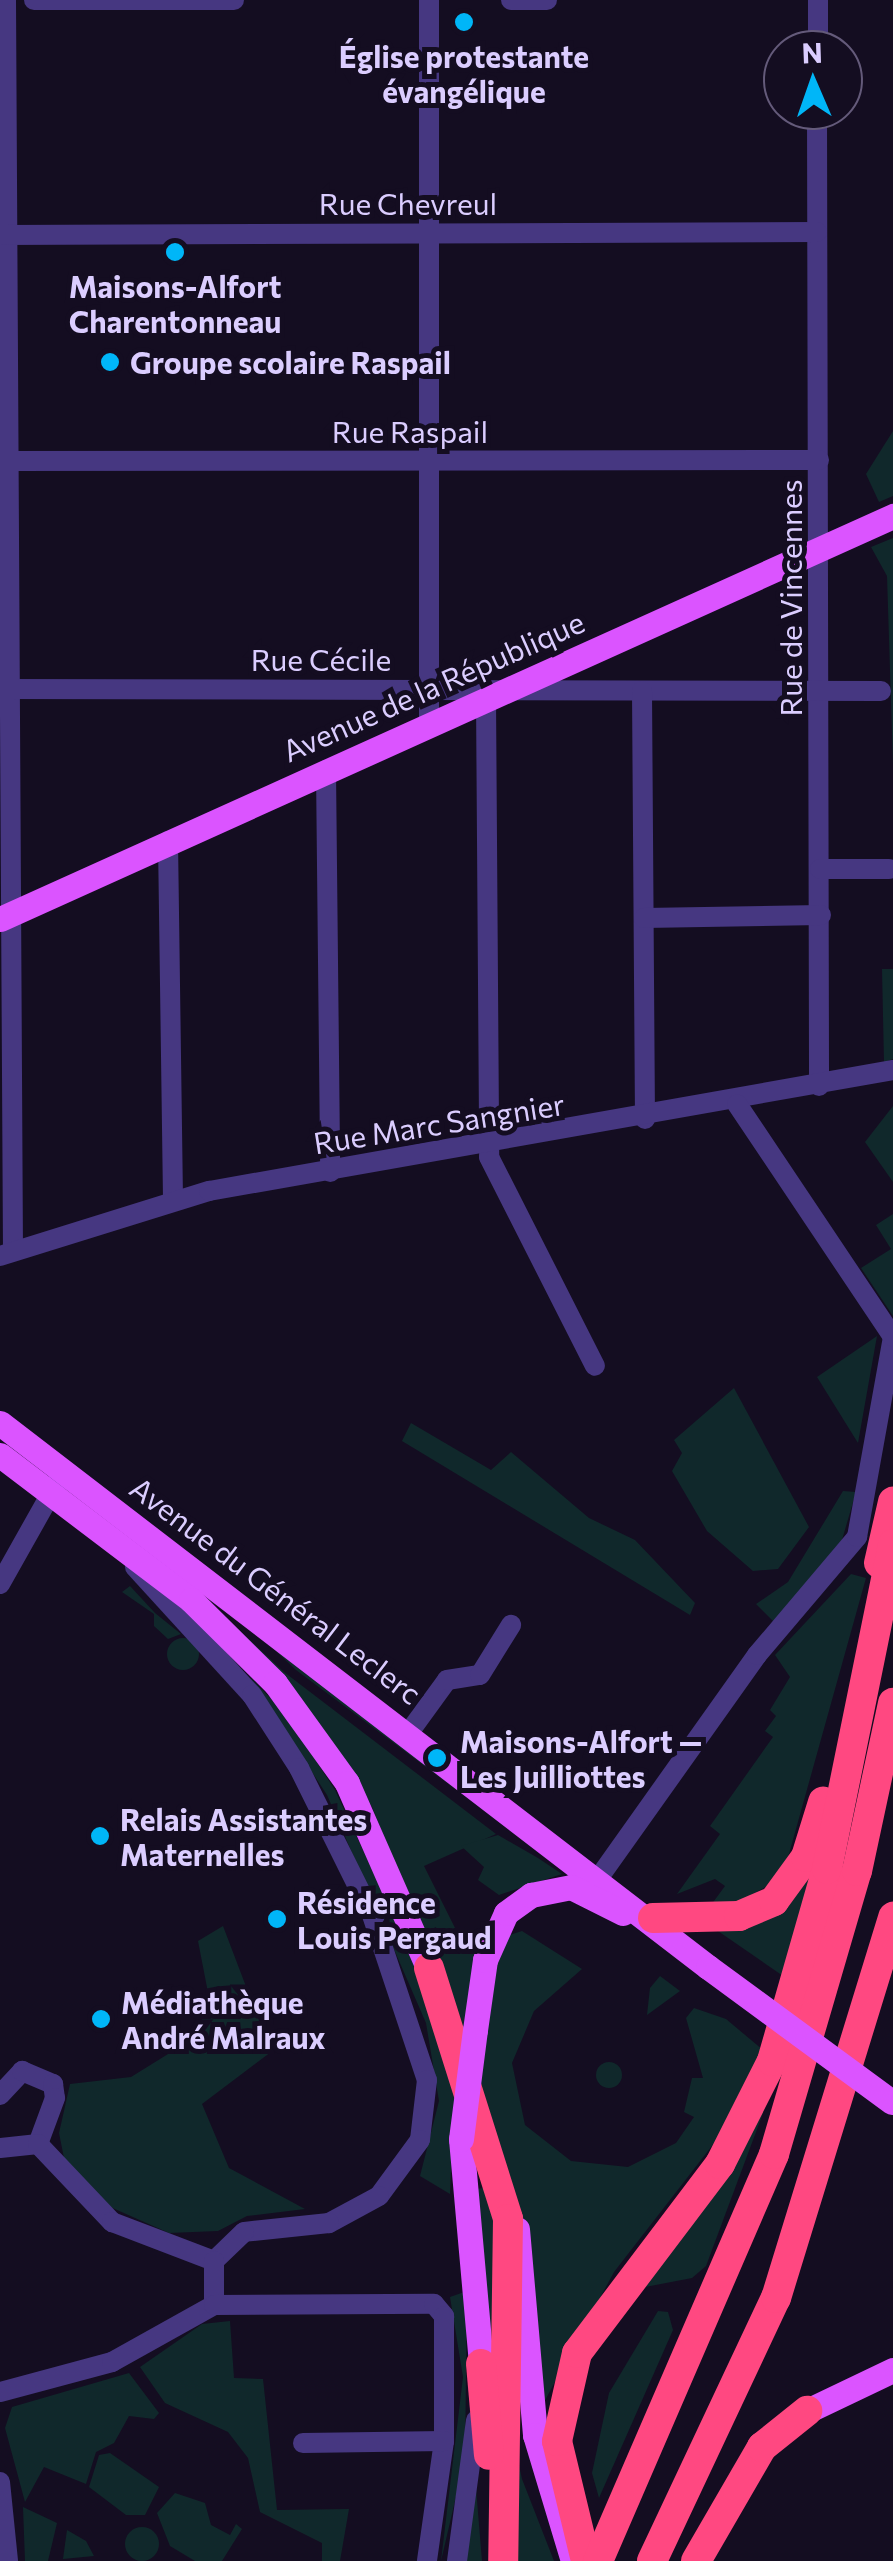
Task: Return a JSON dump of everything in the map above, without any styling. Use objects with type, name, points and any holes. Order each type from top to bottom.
[{"type":"highway","points":[[653,1918],[739,1916],[774,1901],[796,1877],[824,1800],[893,1502]]},
{"type":"highway","points":[[586,2561],[552,2481],[577,2353],[720,2164],[772,2062],[827,1869],[893,1544]]},
{"type":"highway","points":[[598,2561],[774,2154],[857,1872],[893,1703]]},
{"type":"highway","points":[[652,2561],[776,2298],[893,1917]]},
{"type":"highway","points":[[430,1968],[508,2219],[502,2561]]},
{"type":"highway","points":[[482,2364],[491,2561]]},
{"type":"highway","points":[[696,2561],[762,2446],[807,2411]]},
{"type":"main road","name":"Avenue de la République","points":[[3,916],[893,516]]},
{"type":"main road","name":"Avenue du Général Leclerc","points":[[0,1423],[600,1876],[704,1963]]},
{"type":"main road","name":"Avenue du Général Leclerc","points":[[0,1455],[235,1640],[310,1728],[386,1857],[510,2194],[552,2481],[574,2561]]},
{"type":"main road","points":[[482,2364],[461,2138],[475,2030],[495,1927],[548,1888],[584,1890],[704,1963],[892,2102]]},
{"type":"main road","points":[[807,2411],[893,2370]]},
{"type":"street","points":[[7,1253],[3,916],[4,0],[24,0]]},
{"type":"street","points":[[34,0],[234,0]]},
{"type":"street","points":[[428,723],[432,461],[429,0]]},
{"type":"street","points":[[511,0],[546,0]]},
{"type":"street","points":[[818,0],[818,30]]},
{"type":"street","name":"Rue de Vincennes","points":[[818,130],[819,1086]]},
{"type":"street","name":"Rue Chevreul","points":[[3,235],[817,232]]},
{"type":"street","name":"Rue Raspail","points":[[4,461],[820,460]]},
{"type":"street","name":"Rue Cécile","points":[[3,689],[431,688],[493,693],[882,690]]},
{"type":"street","points":[[642,691],[645,1120]]},
{"type":"street","points":[[493,693],[489,1147],[594,1366]]},
{"type":"street","points":[[326,770],[330,1172]]},
{"type":"street","points":[[168,841],[173,1201]]},
{"type":"street","points":[[820,869],[889,869]]},
{"type":"street","points":[[644,918],[821,915]]},
{"type":"street","name":"Rue Marc Sangnier","points":[[7,1253],[173,1201],[738,1104],[893,1070]]},
{"type":"street","points":[[600,1876],[757,1655],[857,1537],[893,1337],[738,1104]]},
{"type":"street","points":[[0,1584],[64,1470]]},
{"type":"street","points":[[111,1539],[285,1744],[372,1915],[427,2080],[420,2140],[379,2196],[329,2222],[244,2232],[214,2261],[214,2305]]},
{"type":"street","points":[[410,1731],[448,1680],[480,1674],[511,1625]]},
{"type":"street","points":[[0,2095],[22,2071],[53,2084],[38,2144]]},
{"type":"street","points":[[38,2144],[112,2222],[214,2261]]},
{"type":"street","points":[[0,2148],[38,2144]]},
{"type":"street","points":[[0,2392],[112,2362],[214,2305],[434,2304],[444,2316],[444,2441],[428,2561]]},
{"type":"street","points":[[457,2561],[482,2364]]},
{"type":"street","points":[[303,2443],[444,2441]]},
{"type":"street","points":[[0,2482],[8,2561]]},
{"type":"green space","points":[[893,431],[893,496],[879,502],[866,474]]},
{"type":"green space","points":[[893,538],[893,765],[887,576],[871,547]]},
{"type":"green space","points":[[882,969],[893,969],[893,1059],[884,1062]]},
{"type":"green space","points":[[893,1106],[893,1182],[865,1142]]},
{"type":"green space","points":[[893,1214],[893,1316],[861,1268],[891,1249],[876,1225]]},
{"type":"green space","points":[[877,1336],[858,1443],[817,1377]]},
{"type":"green space","points":[[734,1388],[809,1527],[778,1569],[753,1571],[707,1531],[672,1471],[682,1453],[674,1440]]},
{"type":"green space","points":[[411,1423],[491,1470],[511,1452],[589,1518],[635,1540],[695,1603],[690,1615],[402,1441]]},
{"type":"green space","points":[[843,1491],[856,1492],[842,1540],[774,1622],[756,1604],[788,1582]]},
{"type":"green space","points":[[851,1574],[866,1578],[789,1854],[774,1882],[741,1901],[711,1905],[725,1886],[715,1879],[677,1894],[720,1834],[710,1826],[773,1737],[765,1731],[776,1716],[770,1710],[790,1677],[775,1655]]},
{"type":"green space","points":[[130,1586],[181,1634],[168,1639],[154,1626],[154,1614],[122,1592]]},
{"type":"green space","points":[[205,1598],[284,1672],[496,1834],[424,1866],[461,1940],[485,1934],[464,2034],[372,1807],[316,1721]]},
{"type":"green space","points":[[183,1638],[194,1643],[199,1654],[194,1665],[183,1670],[172,1665],[167,1654],[172,1643]]},
{"type":"green space","points":[[262,1638],[529,1844],[296,1670]]},
{"type":"green space","points":[[249,1676],[284,1712],[335,1790],[412,1956],[455,2079],[450,2194],[420,2176],[439,2101],[426,2023],[327,1795]]},
{"type":"green space","points":[[498,1835],[562,1874],[499,1895],[478,1880],[484,1867],[461,1846]]},
{"type":"green space","points":[[816,1858],[786,1978],[715,1929]]},
{"type":"green space","points":[[223,1926],[271,2052],[202,2104],[229,2168],[305,2209],[247,2216],[218,2231],[169,2233],[108,2206],[65,2163],[59,2133],[70,2084],[131,2077],[181,2046],[211,2008],[198,1941]]},
{"type":"green space","points":[[522,1931],[582,1969],[534,2011],[512,2063],[525,2125],[571,2161],[628,2167],[676,2143],[694,2117],[684,2112],[692,2078],[703,2078],[686,2018],[694,2008],[726,2019],[763,2050],[739,2111],[614,2272],[542,2406],[525,2229],[475,2076],[503,1937]]},
{"type":"green space","points":[[660,1976],[680,1991],[647,2015],[650,1988]]},
{"type":"green space","points":[[609,2062],[618,2066],[622,2075],[618,2084],[609,2088],[600,2084],[596,2075],[600,2066]]},
{"type":"green space","points":[[769,2097],[706,2266],[692,2278],[640,2288]]},
{"type":"green space","points":[[493,2187],[494,2427],[475,2189]]},
{"type":"green space","points":[[467,2291],[465,2458],[441,2561],[463,2377],[450,2297]]},
{"type":"green space","points":[[658,2311],[668,2312],[673,2330],[599,2498],[592,2473],[609,2393]]},
{"type":"green space","points":[[230,2321],[234,2378],[263,2379],[277,2510],[349,2509],[340,2561],[322,2561],[322,2543],[260,2512],[248,2458],[228,2432],[165,2403],[140,2367],[202,2324]]},
{"type":"green space","points":[[129,2373],[159,2413],[154,2419],[129,2416],[114,2443],[96,2452],[86,2484],[44,2467],[25,2502],[5,2428],[12,2407]]},
{"type":"green space","points":[[513,2439],[522,2479],[554,2561],[509,2561]]},
{"type":"green space","points":[[110,2453],[159,2487],[145,2515],[126,2515],[89,2487],[99,2455]]},
{"type":"green space","points":[[476,2488],[482,2561],[465,2561]]},
{"type":"green space","points":[[175,2493],[205,2503],[211,2525],[230,2535],[236,2524],[242,2529],[222,2561],[195,2561],[170,2546],[157,2513]]},
{"type":"green space","points":[[23,2507],[57,2523],[48,2561],[25,2561]]},
{"type":"green space","points":[[142,2527],[154,2532],[159,2544],[154,2556],[142,2561],[130,2556],[125,2544],[130,2532]]},
{"type":"green space","points":[[67,2530],[86,2541],[94,2556],[63,2559]]},
{"type":"place","name":"Église protestante évangélique","points":[[464,22]]},
{"type":"place","name":"Maisons-Alfort Charentonneau","points":[[175,252]]},
{"type":"place","name":"Groupe scolaire Raspail","points":[[110,362]]},
{"type":"place","name":"Maisons-Alfort — Les Juilliottes","points":[[437,1758]]},
{"type":"place","name":"Relais Assistantes Maternelles","points":[[100,1836]]},
{"type":"place","name":"Résidence Louis Pergaud","points":[[277,1919]]},
{"type":"place","name":"Médiathèque André Malraux","points":[[101,2019]]}]
